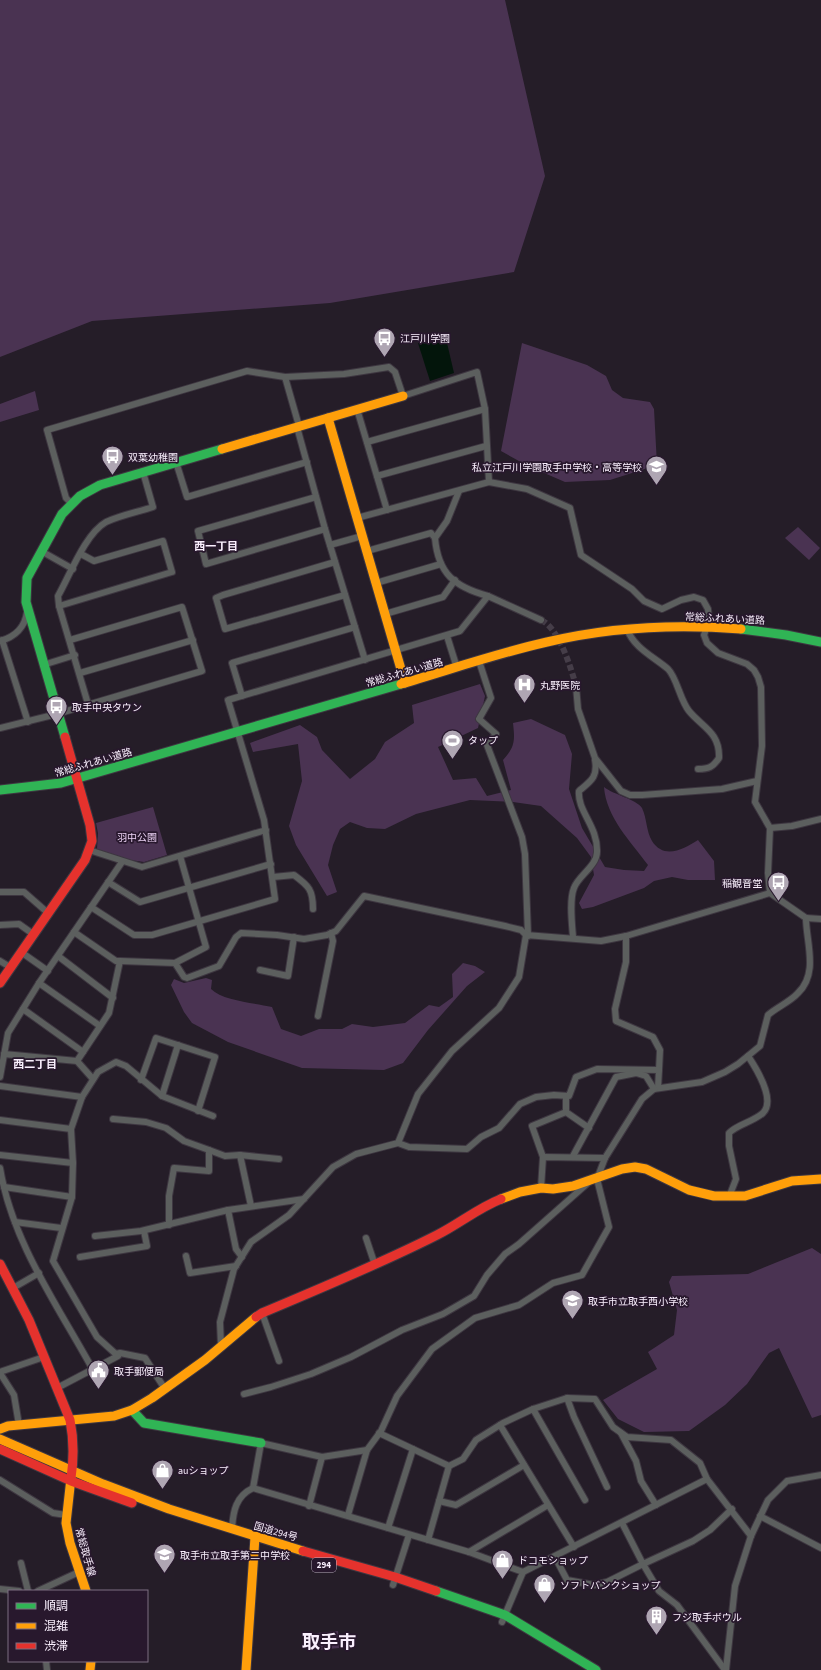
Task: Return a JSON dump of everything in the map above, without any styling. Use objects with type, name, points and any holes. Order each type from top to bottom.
[{"type":"main road","points":[[0,983],[81,868],[89,850],[92,833],[27,610],[27,578],[56,523],[71,503],[92,489],[176,462],[403,396]]},
{"type":"main road","points":[[328,418],[405,683]]},
{"type":"main road","name":"常総ふれあい道路","points":[[0,790],[47,785],[76,779],[547,642],[627,629],[667,626],[706,627],[779,633],[821,642]]},
{"type":"main road","points":[[0,1429],[19,1425],[114,1416],[132,1410],[164,1389],[262,1313],[376,1265],[439,1234],[489,1204],[520,1192],[541,1188],[553,1190],[593,1180],[622,1169],[635,1167],[646,1169],[689,1190],[714,1196],[745,1196],[792,1181],[821,1180]]},
{"type":"main road","name":"常総取手線","points":[[0,1264],[3,1276],[12,1288],[29,1320],[70,1420],[74,1445],[73,1471],[66,1515],[70,1543],[86,1590]]},
{"type":"main road","points":[[132,1410],[144,1423],[261,1443]]},
{"type":"main road","name":"国道294号","points":[[0,1439],[73,1471],[169,1509],[232,1529],[255,1541]]},
{"type":"main road","name":"国道294号","points":[[0,1448],[71,1481],[255,1541],[394,1581],[503,1618],[547,1640],[596,1670]]},
{"type":"main road","points":[[246,1670],[255,1541]]},
{"type":"street","points":[[71,503],[66,498],[47,430],[247,371],[285,377],[344,374],[389,367],[395,372],[403,396],[477,372],[485,409],[489,482]]},
{"type":"street","points":[[285,377],[325,529],[365,660]]},
{"type":"street","points":[[357,409],[387,510]]},
{"type":"street","points":[[367,442],[485,409]]},
{"type":"street","points":[[378,476],[486,446]]},
{"type":"street","points":[[176,462],[187,497],[307,462]]},
{"type":"street","points":[[88,704],[58,596],[93,532],[105,523],[118,517],[153,507],[143,472]]},
{"type":"street","points":[[357,518],[489,482],[527,489],[570,508],[581,555],[632,589],[644,601],[653,606],[662,608],[694,597],[703,600],[708,609],[709,620],[704,635],[707,643],[718,653],[747,664],[754,670],[761,687],[762,746],[755,802],[770,828],[768,873],[770,893],[806,918],[821,919]]},
{"type":"street","points":[[435,538],[447,521],[459,491]]},
{"type":"street","points":[[316,497],[198,531],[206,564],[325,529]]},
{"type":"street","points":[[367,551],[431,533],[435,538],[436,554],[440,564],[455,580],[468,590],[488,596],[541,620]]},
{"type":"street","points":[[330,545],[362,536]]},
{"type":"street","points":[[60,606],[172,572],[163,541],[94,561],[81,554]]},
{"type":"street","points":[[42,551],[73,569]]},
{"type":"street","points":[[335,562],[223,595],[216,598],[217,603],[226,629],[345,595]]},
{"type":"street","points":[[376,583],[440,564]]},
{"type":"street","points":[[385,614],[443,597],[455,580]]},
{"type":"street","points":[[91,907],[134,935],[152,935],[275,899],[266,830],[228,700],[460,631],[488,596]]},
{"type":"street","points":[[0,728],[57,714],[202,671],[182,607],[70,640]]},
{"type":"street","points":[[27,610],[26,621],[15,634],[1,641],[28,722]]},
{"type":"street","points":[[242,696],[232,663],[354,627]]},
{"type":"street","points":[[627,629],[630,639],[669,670],[688,710],[708,728],[715,738],[719,758],[714,766],[709,769],[698,769]]},
{"type":"street","points":[[447,636],[457,668]]},
{"type":"street","points":[[80,673],[193,640]]},
{"type":"street","points":[[43,665],[75,655]]},
{"type":"street","points":[[398,1143],[418,1094],[452,1050],[499,1008],[519,977],[527,935],[525,854],[522,837],[487,745],[496,734],[479,719],[491,698],[479,662]]},
{"type":"street","points":[[573,937],[572,912],[574,887],[597,855],[598,839],[578,800],[579,791],[592,780],[597,770],[595,758],[578,709],[576,686]]},
{"type":"street","points":[[595,758],[612,783],[621,791],[630,795],[722,789],[757,781]]},
{"type":"street","points":[[770,828],[792,826],[821,819]]},
{"type":"street","points":[[89,850],[122,862],[142,867],[266,830]]},
{"type":"street","points":[[74,932],[116,961],[175,963],[206,947],[180,856]]},
{"type":"street","points":[[0,1073],[8,1032],[39,983],[122,862]]},
{"type":"street","points":[[108,882],[140,902],[271,864]]},
{"type":"street","points":[[272,877],[294,875],[308,886],[313,898],[312,909]]},
{"type":"street","points":[[0,892],[24,892],[48,913]]},
{"type":"street","points":[[175,963],[184,977],[187,978],[219,966],[236,936],[241,933],[304,939],[331,933],[336,931],[364,896],[505,926],[521,930],[527,935],[573,937],[601,941],[626,936],[770,893]]},
{"type":"street","points":[[244,1394],[270,1388],[312,1374],[351,1357],[402,1330],[443,1314],[474,1296],[487,1275],[505,1254],[519,1244],[593,1180],[642,1099],[656,1088],[702,1082],[725,1072],[748,1056],[762,1043],[768,1015],[799,993],[806,983],[810,955],[806,918]]},
{"type":"street","points":[[0,925],[19,924],[34,934]]},
{"type":"street","points":[[318,1016],[333,941],[331,933]]},
{"type":"street","points":[[626,936],[626,962],[615,1009],[616,1021],[653,1037],[660,1050],[656,1088]]},
{"type":"street","points":[[260,970],[288,976],[294,937]]},
{"type":"street","points":[[21,952],[48,971]]},
{"type":"street","points":[[58,956],[113,998]]},
{"type":"street","points":[[0,961],[10,967]]},
{"type":"street","points":[[77,1061],[108,1013],[113,998],[120,961]]},
{"type":"street","points":[[39,983],[100,1026]]},
{"type":"street","points":[[23,1009],[83,1052]]},
{"type":"street","points":[[141,1080],[156,1038],[215,1057],[198,1111]]},
{"type":"street","points":[[162,1096],[178,1045]]},
{"type":"street","points":[[4,1054],[77,1061],[93,1079]]},
{"type":"street","points":[[729,1197],[736,1179],[729,1146],[729,1133],[733,1129],[762,1113],[767,1101],[762,1079],[748,1056]]},
{"type":"street","points":[[164,1389],[145,1358],[120,1353],[116,1354],[97,1337],[53,1261],[61,1228],[72,1197],[73,1163],[71,1129],[82,1097],[93,1079],[98,1072],[116,1062],[126,1066],[162,1096],[213,1116]]},
{"type":"street","points":[[221,1346],[220,1322],[236,1266],[251,1242],[289,1215],[333,1167],[356,1154],[398,1143],[409,1146],[467,1149],[481,1138],[499,1128],[520,1104],[536,1097],[554,1095],[569,1096],[576,1077],[597,1070],[659,1070]]},
{"type":"street","points":[[573,1156],[616,1077],[636,1073],[646,1076],[656,1088]]},
{"type":"street","points":[[0,1086],[82,1097]]},
{"type":"street","points":[[566,1096],[566,1112]]},
{"type":"street","points":[[566,1112],[588,1128]]},
{"type":"street","points":[[541,1188],[543,1157],[532,1126],[566,1112]]},
{"type":"street","points":[[113,1119],[146,1122],[166,1128],[184,1142],[225,1156],[240,1155],[279,1159]]},
{"type":"street","points":[[0,1120],[71,1129]]},
{"type":"street","points":[[169,1224],[169,1196],[174,1168],[209,1170],[210,1150]]},
{"type":"street","points":[[0,1155],[73,1163]]},
{"type":"street","points":[[240,1155],[251,1206]]},
{"type":"street","points":[[543,1157],[573,1156],[605,1158]]},
{"type":"street","points":[[0,1171],[15,1222],[25,1248],[93,1370]]},
{"type":"street","points":[[348,1515],[367,1450],[379,1433],[397,1396],[432,1349],[475,1318],[519,1305],[553,1283],[582,1275],[609,1227],[593,1180]]},
{"type":"street","points":[[4,1188],[72,1197]]},
{"type":"street","points":[[95,1236],[144,1231],[228,1210],[304,1199]]},
{"type":"street","points":[[228,1210],[236,1249],[242,1257]]},
{"type":"street","points":[[15,1222],[61,1228]]},
{"type":"street","points":[[80,1257],[147,1246],[144,1231]]},
{"type":"street","points":[[366,1238],[376,1265]]},
{"type":"street","points":[[186,1256],[190,1273],[236,1266]]},
{"type":"street","points":[[12,1288],[39,1273]]},
{"type":"street","points":[[262,1313],[279,1361]]},
{"type":"street","points":[[57,1388],[118,1356],[116,1354]]},
{"type":"street","points":[[19,1425],[14,1395],[0,1373],[44,1357]]},
{"type":"street","points":[[567,1398],[574,1417],[606,1487]]},
{"type":"street","points":[[428,1540],[449,1466],[463,1459],[476,1440],[500,1425],[533,1409],[567,1398],[595,1399],[613,1427],[627,1437],[671,1440],[700,1463],[708,1479],[751,1536]]},
{"type":"street","points":[[533,1409],[585,1500]]},
{"type":"street","points":[[500,1425],[574,1547]]},
{"type":"street","points":[[620,1432],[636,1461],[641,1481],[656,1505]]},
{"type":"street","points":[[379,1433],[449,1466]]},
{"type":"street","points":[[253,1488],[261,1443],[322,1457],[367,1450]]},
{"type":"street","points":[[388,1528],[413,1449]]},
{"type":"street","points":[[309,1506],[322,1457]]},
{"type":"street","points":[[439,1501],[456,1505],[524,1465]]},
{"type":"street","points":[[725,1670],[735,1586],[751,1536],[760,1516],[768,1500],[787,1481],[821,1475]]},
{"type":"street","points":[[503,1618],[523,1572],[708,1479]]},
{"type":"street","points":[[0,1480],[53,1513],[66,1515]]},
{"type":"street","points":[[232,1529],[238,1500],[244,1492],[253,1488],[309,1506],[348,1515],[469,1552],[523,1572]]},
{"type":"street","points":[[469,1552],[548,1505]]},
{"type":"street","points":[[555,1557],[567,1580],[594,1585],[607,1582],[693,1541],[710,1530],[732,1509]]},
{"type":"street","points":[[760,1516],[821,1548]]},
{"type":"street","points":[[622,1523],[659,1592],[677,1605],[725,1670]]},
{"type":"street","points":[[394,1581],[410,1535]]},
{"type":"street","points":[[20,1563],[28,1590]]},
{"type":"street","points":[[40,1590],[79,1572]]},
{"type":"green space","points":[[0,0],[505,0],[545,176],[514,272],[330,303],[92,321],[0,357]]},
{"type":"green space","points":[[522,343],[587,365],[606,376],[612,390],[623,398],[650,402],[654,409],[657,465],[610,480],[565,482],[528,466],[501,451]]},
{"type":"green space","points":[[35,391],[39,410],[0,422],[0,404]]},
{"type":"green space","points":[[798,527],[820,548],[809,560],[785,538]]},
{"type":"green space","points":[[480,684],[485,696],[478,728],[438,747],[453,780],[476,778],[487,796],[511,790],[503,760],[512,747],[514,735],[513,723],[531,719],[565,735],[572,754],[569,789],[582,828],[605,867],[644,871],[648,865],[614,819],[609,809],[604,787],[635,802],[642,808],[650,837],[657,847],[662,850],[674,851],[687,847],[698,840],[714,861],[715,880],[688,880],[672,877],[654,881],[644,888],[593,907],[582,909],[579,903],[594,875],[591,857],[577,838],[541,806],[513,802],[470,800],[416,814],[385,829],[367,828],[350,822],[340,829],[333,845],[328,865],[337,892],[327,896],[296,845],[289,826],[302,781],[298,744],[253,752],[250,743],[300,725],[317,737],[322,750],[350,779],[375,759],[385,742],[414,723],[412,705]]},
{"type":"green space","name":"羽中公園","points":[[153,807],[167,855],[144,862],[130,860],[97,849],[98,833],[96,823]]},
{"type":"green space","points":[[463,963],[475,966],[485,972],[467,986],[428,1030],[403,1063],[384,1070],[302,1068],[228,1042],[192,1023],[184,1012],[171,985],[174,979],[184,983],[206,978],[212,980],[211,989],[216,993],[231,999],[272,1007],[281,1029],[301,1036],[319,1029],[342,1029],[352,1024],[373,1027],[405,1023],[429,1005],[439,1007],[453,997],[452,974]]},
{"type":"green space","points":[[812,1248],[821,1254],[821,1415],[812,1418],[779,1348],[769,1353],[747,1384],[725,1405],[689,1431],[644,1432],[618,1419],[603,1400],[657,1369],[648,1352],[674,1335],[677,1310],[669,1282],[672,1276],[748,1274]]},
{"type":"green space","points":[[338,1631],[339,1648],[318,1650],[317,1633]]},
{"type":"shaded area","points":[[418,343],[447,343],[454,373],[430,381]]},
{"type":"tunnel","points":[[541,620],[547,624],[559,640],[576,686]]},
{"type":"traffic: fast","points":[[65,737],[26,602],[27,578],[62,514],[80,496],[100,485],[222,449]]},
{"type":"traffic: fast","points":[[741,629],[786,635],[821,642]]},
{"type":"traffic: fast","points":[[0,790],[61,783],[401,684]]},
{"type":"traffic: fast","points":[[132,1410],[144,1423],[261,1443]]},
{"type":"traffic: fast","points":[[436,1591],[505,1615],[596,1670]]},
{"type":"traffic: slow","points":[[222,449],[403,396]]},
{"type":"traffic: slow","points":[[328,418],[405,683]]},
{"type":"traffic: slow","points":[[401,684],[529,646],[595,633],[668,627],[741,629]]},
{"type":"traffic: slow","points":[[501,1199],[520,1192],[541,1188],[553,1189],[573,1186],[622,1169],[635,1167],[646,1169],[689,1190],[714,1196],[745,1196],[792,1181],[821,1179]]},
{"type":"traffic: slow","points":[[0,1429],[8,1426],[114,1416],[132,1410],[152,1398],[205,1360],[256,1317]]},
{"type":"traffic: slow","points":[[0,1439],[103,1484],[169,1509],[303,1551]]},
{"type":"traffic: slow","points":[[71,1478],[66,1523],[70,1543],[86,1590]]},
{"type":"traffic: slow","points":[[246,1670],[255,1537]]},
{"type":"traffic: slow","points":[[90,1670],[91,1662]]},
{"type":"traffic: jam","points":[[0,983],[85,860],[92,841],[90,825],[65,737]]},
{"type":"traffic: jam","points":[[256,1317],[262,1313],[416,1246],[445,1231],[484,1207],[501,1199]]},
{"type":"traffic: jam","points":[[0,1264],[29,1320],[70,1420],[73,1449],[71,1478]]},
{"type":"traffic: jam","points":[[0,1449],[71,1481],[132,1503]]},
{"type":"traffic: jam","points":[[303,1551],[395,1577],[436,1591]]},
{"type":"place","name":"江戸川学園","points":[[385,358]]},
{"type":"place","name":"双葉幼稚園","points":[[113,476]]},
{"type":"place","name":"私立江戸川学園取手中学校・高等学校","points":[[657,486]]},
{"type":"place","name":"丸野医院","points":[[524,704]]},
{"type":"place","name":"取手中央タウン","points":[[56,726]]},
{"type":"place","name":"タップ","points":[[453,760]]},
{"type":"place","name":"稲観音堂","points":[[778,902]]},
{"type":"place","name":"取手市立取手西小学校","points":[[573,1320]]},
{"type":"place","name":"取手郵便局","points":[[98,1390]]},
{"type":"place","name":"auショップ","points":[[162,1490]]},
{"type":"place","name":"取手市立取手第二中学校","points":[[165,1574]]},
{"type":"place","name":"ドコモショップ","points":[[503,1580]]},
{"type":"place","name":"ソフトバンクショップ","points":[[545,1604]]},
{"type":"place","name":"フジ取手ボウル","points":[[656,1636]]},
{"type":"district","name":"西一丁目","points":[[216,546]]},
{"type":"district","name":"西二丁目","points":[[35,1064]]},
{"type":"district","name":"取手市","points":[[329,1642]]}]
